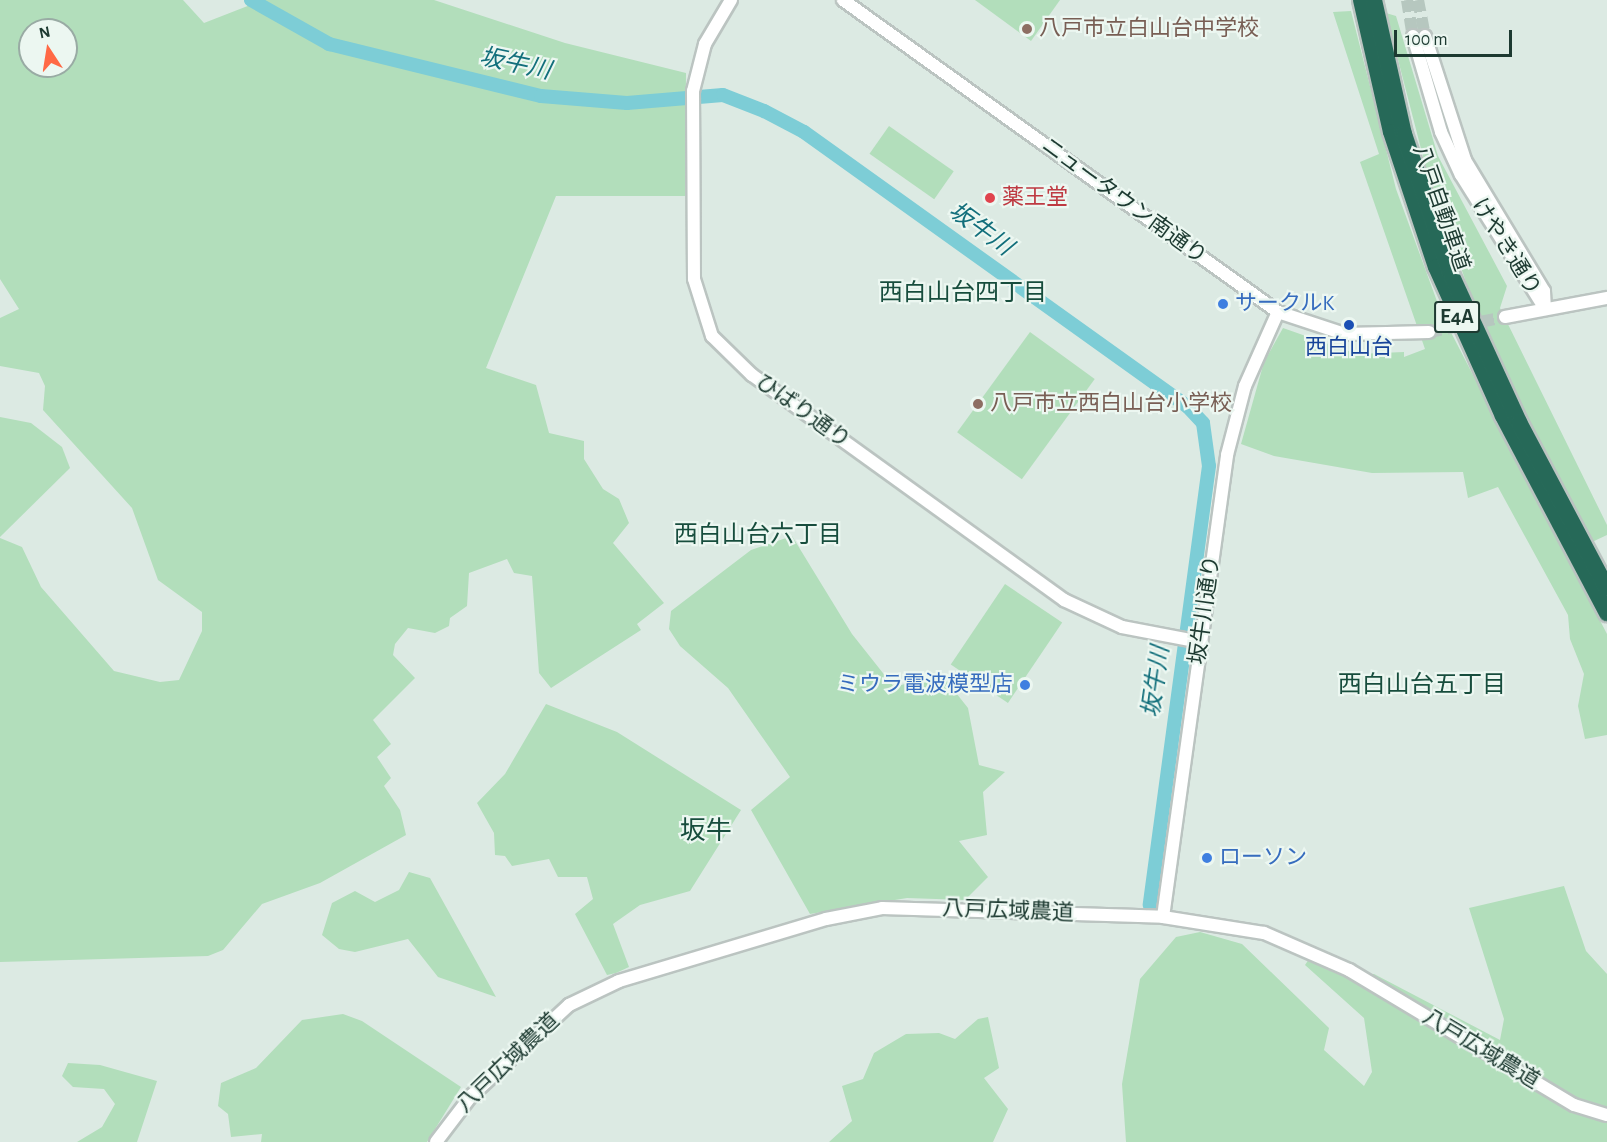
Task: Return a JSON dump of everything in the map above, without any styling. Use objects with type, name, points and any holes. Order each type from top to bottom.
[{"type":"highway","name":"八戸自動車道","points":[[1361,0],[1391,132],[1436,267],[1503,416],[1607,613]]},
{"type":"highway","name":"八戸自動車道","points":[[1374,0],[1404,134],[1451,274],[1519,422],[1607,588]]},
{"type":"street","name":"ひばり通り","points":[[731,0],[705,44],[695,79],[693,102],[696,293],[705,324],[724,351],[1064,600],[1122,627],[1198,642]]},
{"type":"street","name":"ニュータウン南通り","points":[[843,0],[1278,312],[1345,334],[1429,332]]},
{"type":"street","name":"けやき通り","points":[[1419,36],[1465,160],[1544,291],[1545,309]]},
{"type":"street","points":[[1505,317],[1607,298]]},
{"type":"street","name":"坂牛川通り","points":[[1163,917],[1198,642],[1231,435],[1251,370],[1278,312]]},
{"type":"street","name":"八戸広域農道","points":[[436,1142],[471,1096],[537,1029],[569,1005],[619,981],[826,919],[882,908],[1163,917],[1222,923],[1305,948],[1574,1105],[1607,1115]]},
{"type":"green space","points":[[0,0],[183,0],[204,23],[263,0],[434,0],[565,43],[686,73],[685,196],[556,196],[486,368],[536,385],[549,433],[584,441],[584,459],[603,489],[619,499],[629,523],[613,543],[664,603],[637,624],[641,630],[551,688],[539,673],[532,576],[514,573],[507,559],[469,573],[467,606],[450,618],[449,626],[435,633],[408,628],[395,644],[393,655],[415,678],[373,720],[391,744],[377,757],[391,778],[384,786],[400,810],[406,835],[320,883],[262,904],[223,950],[208,956],[0,962],[0,538],[22,547],[41,587],[114,671],[160,682],[179,680],[202,631],[202,612],[158,580],[132,508],[43,410],[45,386],[39,373],[0,366],[0,318],[19,309],[0,279]]},
{"type":"green space","points":[[975,0],[1060,0],[1031,41]]},
{"type":"green space","points":[[1351,11],[1396,189],[1442,315],[1607,634],[1607,735],[1585,739],[1578,706],[1584,674],[1570,639],[1568,615],[1498,487],[1468,498],[1463,472],[1372,473],[1274,456],[1241,444],[1264,362],[1283,328],[1357,354],[1404,352],[1404,357],[1425,349],[1360,162],[1379,154],[1333,12]]},
{"type":"green space","points":[[1386,13],[1396,16],[1438,156],[1507,286],[1500,308],[1607,525],[1607,535],[1592,542],[1512,388],[1466,282],[1427,172]]},
{"type":"green space","points":[[889,126],[954,171],[934,199],[869,154]]},
{"type":"green space","points":[[1030,332],[1095,379],[1022,479],[957,432]]},
{"type":"green space","points":[[0,417],[31,423],[62,447],[70,468],[0,537]]},
{"type":"green space","points":[[792,536],[852,634],[894,687],[941,674],[968,708],[979,765],[1005,772],[983,792],[987,835],[959,841],[988,877],[965,900],[907,898],[810,914],[751,810],[790,777],[728,688],[680,646],[669,629],[671,611],[751,550]]},
{"type":"green space","points":[[1005,584],[1062,623],[1008,703],[951,664]]},
{"type":"green space","points":[[546,704],[617,732],[741,810],[690,891],[640,905],[613,924],[629,967],[616,973],[607,975],[575,914],[593,899],[587,877],[558,877],[549,859],[512,866],[505,856],[495,855],[494,833],[477,803],[505,774]]},
{"type":"green space","points":[[409,872],[430,878],[496,997],[438,977],[408,939],[355,952],[339,949],[322,935],[332,903],[355,891],[375,902],[399,890]]},
{"type":"green space","points":[[1564,886],[1586,951],[1607,974],[1607,1142],[1126,1142],[1122,1084],[1140,979],[1176,937],[1200,932],[1242,944],[1329,1028],[1324,1050],[1364,1086],[1372,1072],[1364,1018],[1305,965],[1309,959],[1345,973],[1374,974],[1500,1040],[1504,1019],[1469,908]]},
{"type":"green space","points":[[343,1014],[362,1021],[461,1087],[427,1142],[261,1142],[262,1134],[231,1137],[228,1114],[218,1106],[221,1083],[256,1068],[302,1020]]},
{"type":"green space","points":[[988,1017],[999,1068],[984,1078],[1008,1109],[993,1142],[829,1142],[852,1121],[842,1086],[863,1079],[874,1053],[906,1034],[939,1033],[955,1039],[978,1019]]},
{"type":"green space","points":[[68,1063],[100,1065],[157,1081],[137,1142],[77,1142],[102,1127],[115,1104],[104,1089],[73,1087],[62,1076]]},
{"type":"waterway","name":"坂牛川","points":[[251,0],[329,44],[541,96],[627,103],[723,95],[764,111],[804,132],[1188,407],[1203,423],[1209,466],[1150,905]]},
{"type":"tunnel","points":[[1407,0],[1413,36]]},
{"type":"tunnel","points":[[1418,0],[1425,36]]},
{"type":"tunnel","points":[[1429,332],[1505,317]]},
{"type":"place","name":"八戸市立白山台中学校","points":[[1027,29]]},
{"type":"place","name":"薬王堂","points":[[990,198]]},
{"type":"place","name":"サークルK","points":[[1223,304]]},
{"type":"place","name":"西白山台","points":[[1349,325]]},
{"type":"place","name":"八戸市立西白山台小学校","points":[[978,404]]},
{"type":"place","name":"ミウラ電波模型店","points":[[1025,685]]},
{"type":"place","name":"ローソン","points":[[1207,858]]},
{"type":"district","name":"西白山台四丁目","points":[[963,294]]},
{"type":"district","name":"西白山台六丁目","points":[[758,536]]},
{"type":"district","name":"西白山台五丁目","points":[[1422,686]]},
{"type":"district","name":"坂牛","points":[[706,832]]}]
